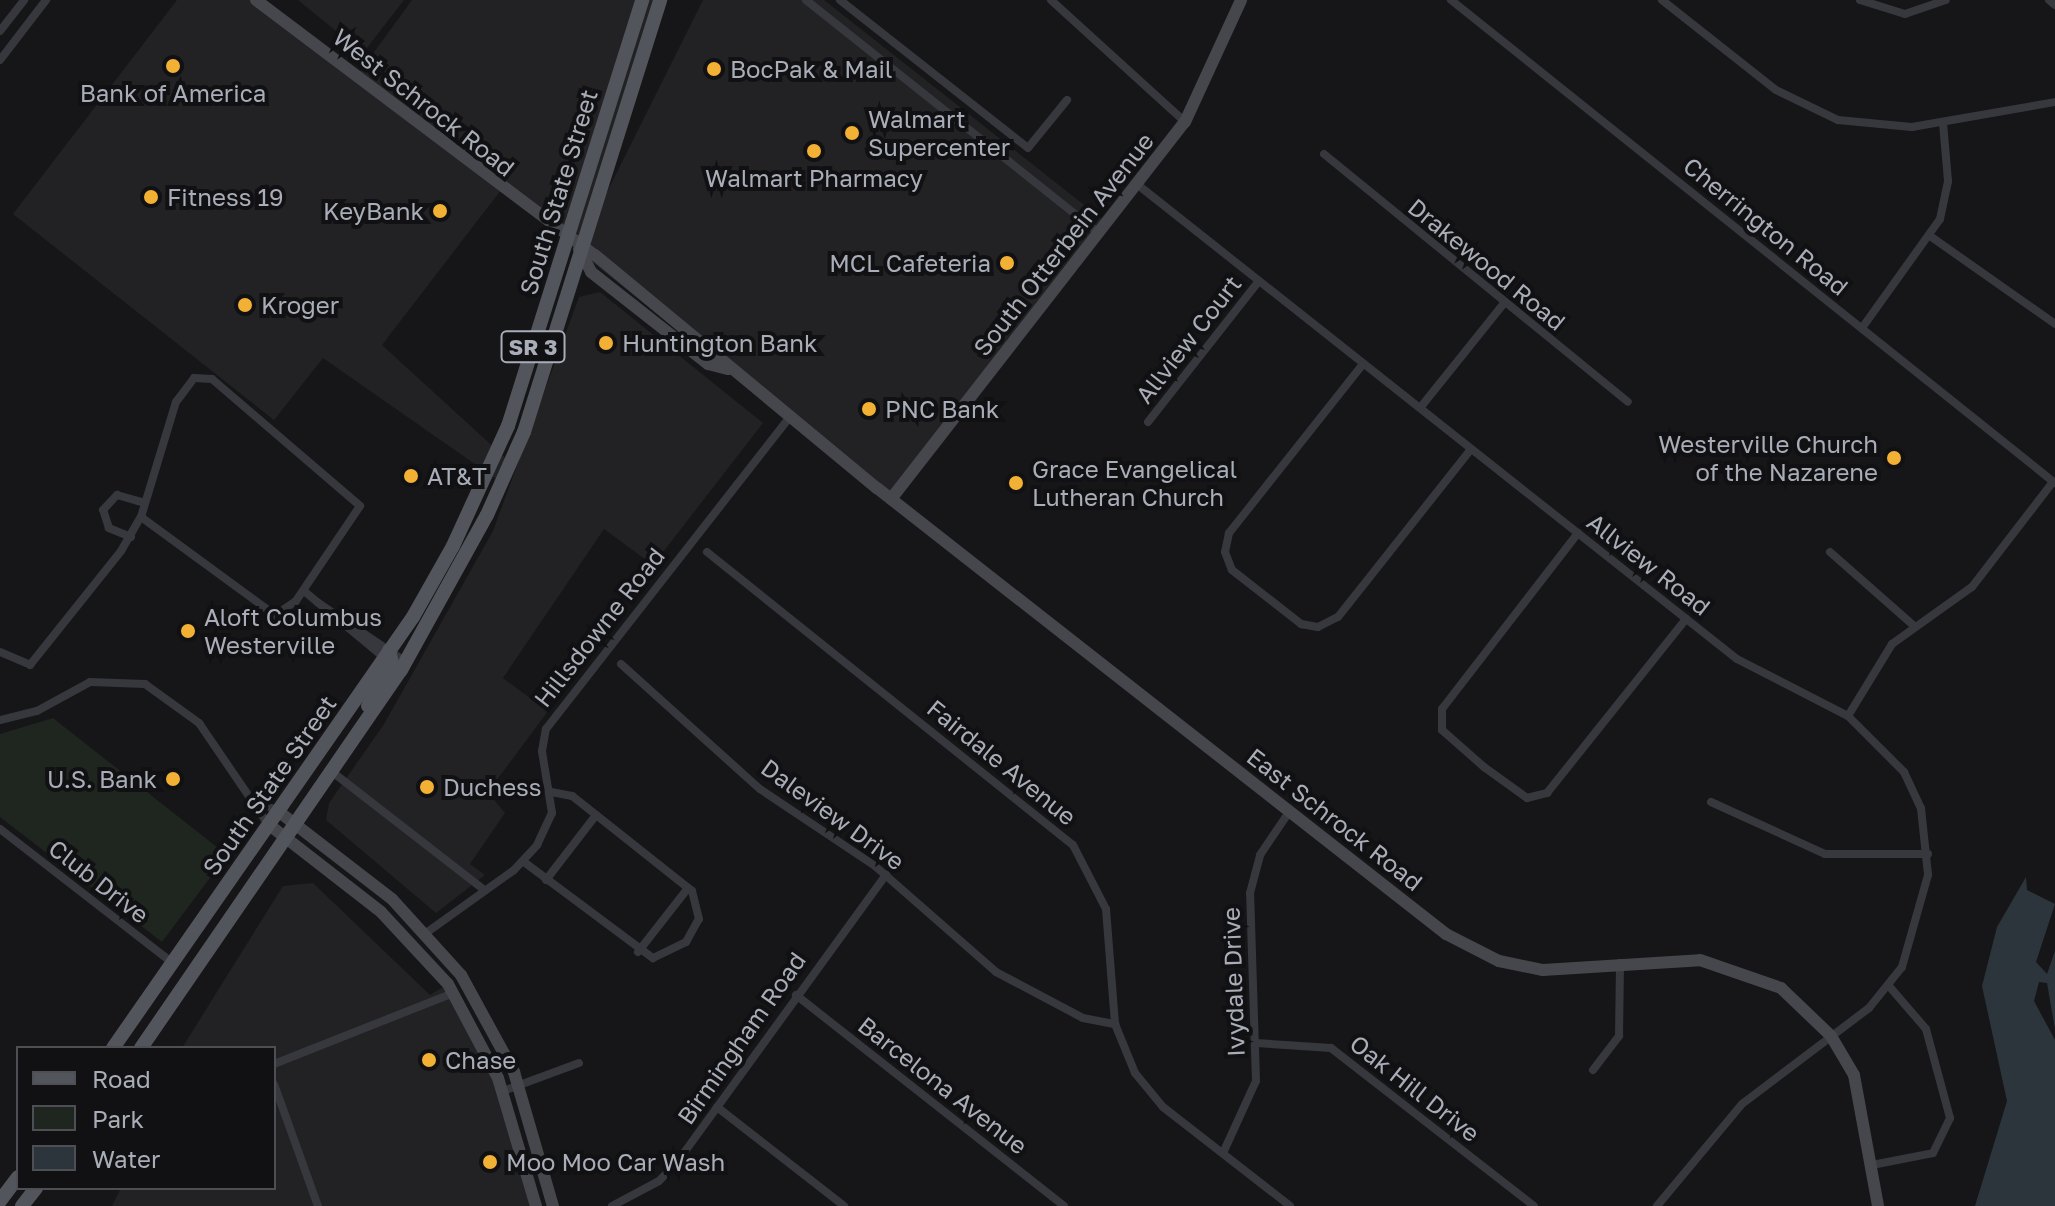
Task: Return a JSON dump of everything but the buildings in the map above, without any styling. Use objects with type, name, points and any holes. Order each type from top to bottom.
[{"type":"main road","name":"South State Street","points":[[142,1046],[361,728],[496,455],[642,0]]},
{"type":"main road","points":[[648,39],[652,0]]},
{"type":"main road","name":"South State Street","points":[[114,1046],[268,824],[394,661],[427,627],[444,599],[511,463],[660,0]]},
{"type":"main road","points":[[579,249],[575,235],[606,110]]},
{"type":"main road","points":[[511,463],[506,445],[526,392],[528,362]]},
{"type":"main road","points":[[444,599],[447,572],[496,471],[496,455]]},
{"type":"main road","points":[[427,627],[422,615],[439,573]]},
{"type":"main road","points":[[0,1201],[16,1180]]},
{"type":"main road","points":[[22,1206],[34,1190]]},
{"type":"street","points":[[0,31],[24,0]]},
{"type":"street","points":[[0,60],[46,0]]},
{"type":"street","name":"West Schrock Road","points":[[256,0],[564,238]]},
{"type":"street","points":[[806,0],[1099,233]]},
{"type":"street","points":[[840,0],[1028,148],[1067,100]]},
{"type":"street","points":[[1051,0],[1185,122]]},
{"type":"street","name":"South Otterbein Avenue","points":[[891,499],[1185,122],[1241,0]]},
{"type":"street","name":"Cherrington Road","points":[[1451,0],[2054,482]]},
{"type":"street","points":[[1662,0],[1802,106],[1873,127],[1943,123],[2055,102]]},
{"type":"street","points":[[1860,0],[1905,14],[1946,0]]},
{"type":"street","points":[[2049,0],[2055,5]]},
{"type":"street","points":[[1862,328],[1930,236],[1948,181],[1943,123]]},
{"type":"street","name":"Drakewood Road","points":[[1324,154],[1628,402]]},
{"type":"street","name":"Allview Road","points":[[1138,185],[1686,619],[1766,679],[1848,716],[1904,772],[1921,808],[1928,854],[1918,925],[1889,986],[1831,1036],[1742,1104],[1657,1206]]},
{"type":"street","points":[[1930,236],[2055,324]]},
{"type":"street","name":"East Schrock Road","points":[[564,238],[579,249],[591,272],[708,364],[728,369],[1289,812],[1481,954],[1543,970],[1675,958],[1742,969],[1781,988],[1831,1036],[1860,1092],[1878,1206]]},
{"type":"street","name":"Allview Court","points":[[1148,422],[1259,281]]},
{"type":"street","points":[[1420,408],[1504,303]]},
{"type":"street","points":[[1363,364],[1229,533],[1225,552],[1244,579],[1301,624],[1318,627],[1338,617],[1471,449]]},
{"type":"street","points":[[0,652],[30,665],[131,537],[141,517],[141,502],[176,402],[194,378],[207,376],[285,435],[289,451],[360,506],[289,609],[269,614],[141,517]]},
{"type":"street","name":"Hillsdowne Road","points":[[426,933],[482,888],[524,862],[549,822],[551,792],[542,751],[550,722],[789,418]]},
{"type":"street","points":[[1848,716],[1912,624],[1972,587],[2054,482]]},
{"type":"street","points":[[131,537],[109,528],[103,510],[117,495],[141,502]]},
{"type":"street","points":[[1578,533],[1442,709],[1442,730],[1484,767],[1527,798],[1547,793],[1686,619]]},
{"type":"street","name":"Fairdale Avenue","points":[[707,552],[1073,845],[1106,909],[1115,1024],[1147,1090],[1290,1206]]},
{"type":"street","points":[[1830,552],[1912,624]]},
{"type":"street","points":[[304,591],[394,661]]},
{"type":"street","name":"Daleview Drive","points":[[621,664],[760,789],[886,875],[996,972],[1083,1018],[1115,1024]]},
{"type":"street","points":[[0,720],[37,711],[90,682],[145,684],[199,723],[268,824],[381,912],[453,993],[503,1091],[536,1206]]},
{"type":"street","points":[[331,771],[482,888]]},
{"type":"street","points":[[524,862],[638,952],[661,959],[688,940],[699,919],[688,888],[596,815],[561,791],[551,792]]},
{"type":"street","points":[[250,797],[295,823],[426,933],[483,1010],[518,1086],[553,1206]]},
{"type":"street","points":[[1711,802],[1825,854],[1928,854]]},
{"type":"street","name":"Ivydale Drive","points":[[1223,1153],[1246,1116],[1256,1043],[1250,893],[1260,855],[1289,812]]},
{"type":"street","points":[[546,880],[596,815]]},
{"type":"street","name":"Club Drive","points":[[0,829],[174,964]]},
{"type":"street","name":"Birmingham Road","points":[[612,1206],[659,1181],[717,1107],[886,875]]},
{"type":"street","points":[[638,952],[688,888]]},
{"type":"street","points":[[1593,1070],[1623,1024],[1620,963]]},
{"type":"street","points":[[1872,1165],[1933,1153],[1950,1118],[1926,1029],[1889,986]]},
{"type":"street","points":[[276,1063],[453,993]]},
{"type":"street","name":"Barcelona Avenue","points":[[796,995],[1064,1206]]},
{"type":"street","name":"Oak Hill Drive","points":[[1256,1043],[1331,1048],[1534,1206]]},
{"type":"street","points":[[503,1091],[579,1063]]},
{"type":"street","points":[[276,1090],[318,1206]]},
{"type":"street","points":[[717,1107],[844,1206]]},
{"type":"shaded area","points":[[177,0],[256,0],[356,77],[412,0],[660,0],[582,242],[703,0],[824,0],[1107,223],[891,499],[501,190],[382,345],[511,463],[502,483],[323,358],[274,420],[13,214]]},
{"type":"shaded area","points":[[298,0],[404,0],[363,53]]},
{"type":"shaded area","points":[[600,292],[763,423],[653,565],[604,529],[503,678],[548,711],[488,792],[505,813],[470,864],[485,875],[436,913],[326,820],[329,803],[384,724],[493,531],[579,297]]},
{"type":"shaded area","points":[[313,883],[430,995],[448,984],[481,1041],[536,1206],[112,1206],[120,1190],[276,1190],[276,1046],[183,1046],[283,886]]},
{"type":"green space","points":[[53,718],[227,855],[162,942],[0,817],[0,734]]},
{"type":"water","points":[[2026,877],[2027,890],[2055,904],[2036,962],[2047,974],[2055,951],[2055,1029],[2047,983],[2039,982],[2034,1001],[2055,1040],[2055,1206],[1975,1206],[2007,1101],[1982,986],[1997,927]]},
{"type":"place","name":"Bank of America","points":[[173,66]]},
{"type":"place","name":"BocPak & Mail","points":[[714,69]]},
{"type":"place","name":"Walmart Supercenter","points":[[852,133]]},
{"type":"place","name":"Walmart Pharmacy","points":[[814,151]]},
{"type":"place","name":"Fitness 19","points":[[151,197]]},
{"type":"place","name":"KeyBank","points":[[440,211]]},
{"type":"place","name":"MCL Cafeteria","points":[[1007,263]]},
{"type":"place","name":"Kroger","points":[[245,305]]},
{"type":"place","name":"Huntington Bank","points":[[606,343]]},
{"type":"place","name":"PNC Bank","points":[[869,409]]},
{"type":"place","name":"Westerville Church of the Nazarene","points":[[1894,458]]},
{"type":"place","name":"AT&T","points":[[411,476]]},
{"type":"place","name":"Grace Evangelical Lutheran Church","points":[[1016,483]]},
{"type":"place","name":"Aloft Columbus Westerville","points":[[188,631]]},
{"type":"place","name":"U.S. Bank","points":[[173,779]]},
{"type":"place","name":"Duchess","points":[[427,787]]},
{"type":"place","name":"Chase","points":[[429,1060]]},
{"type":"place","name":"Moo Moo Car Wash","points":[[490,1162]]}]
